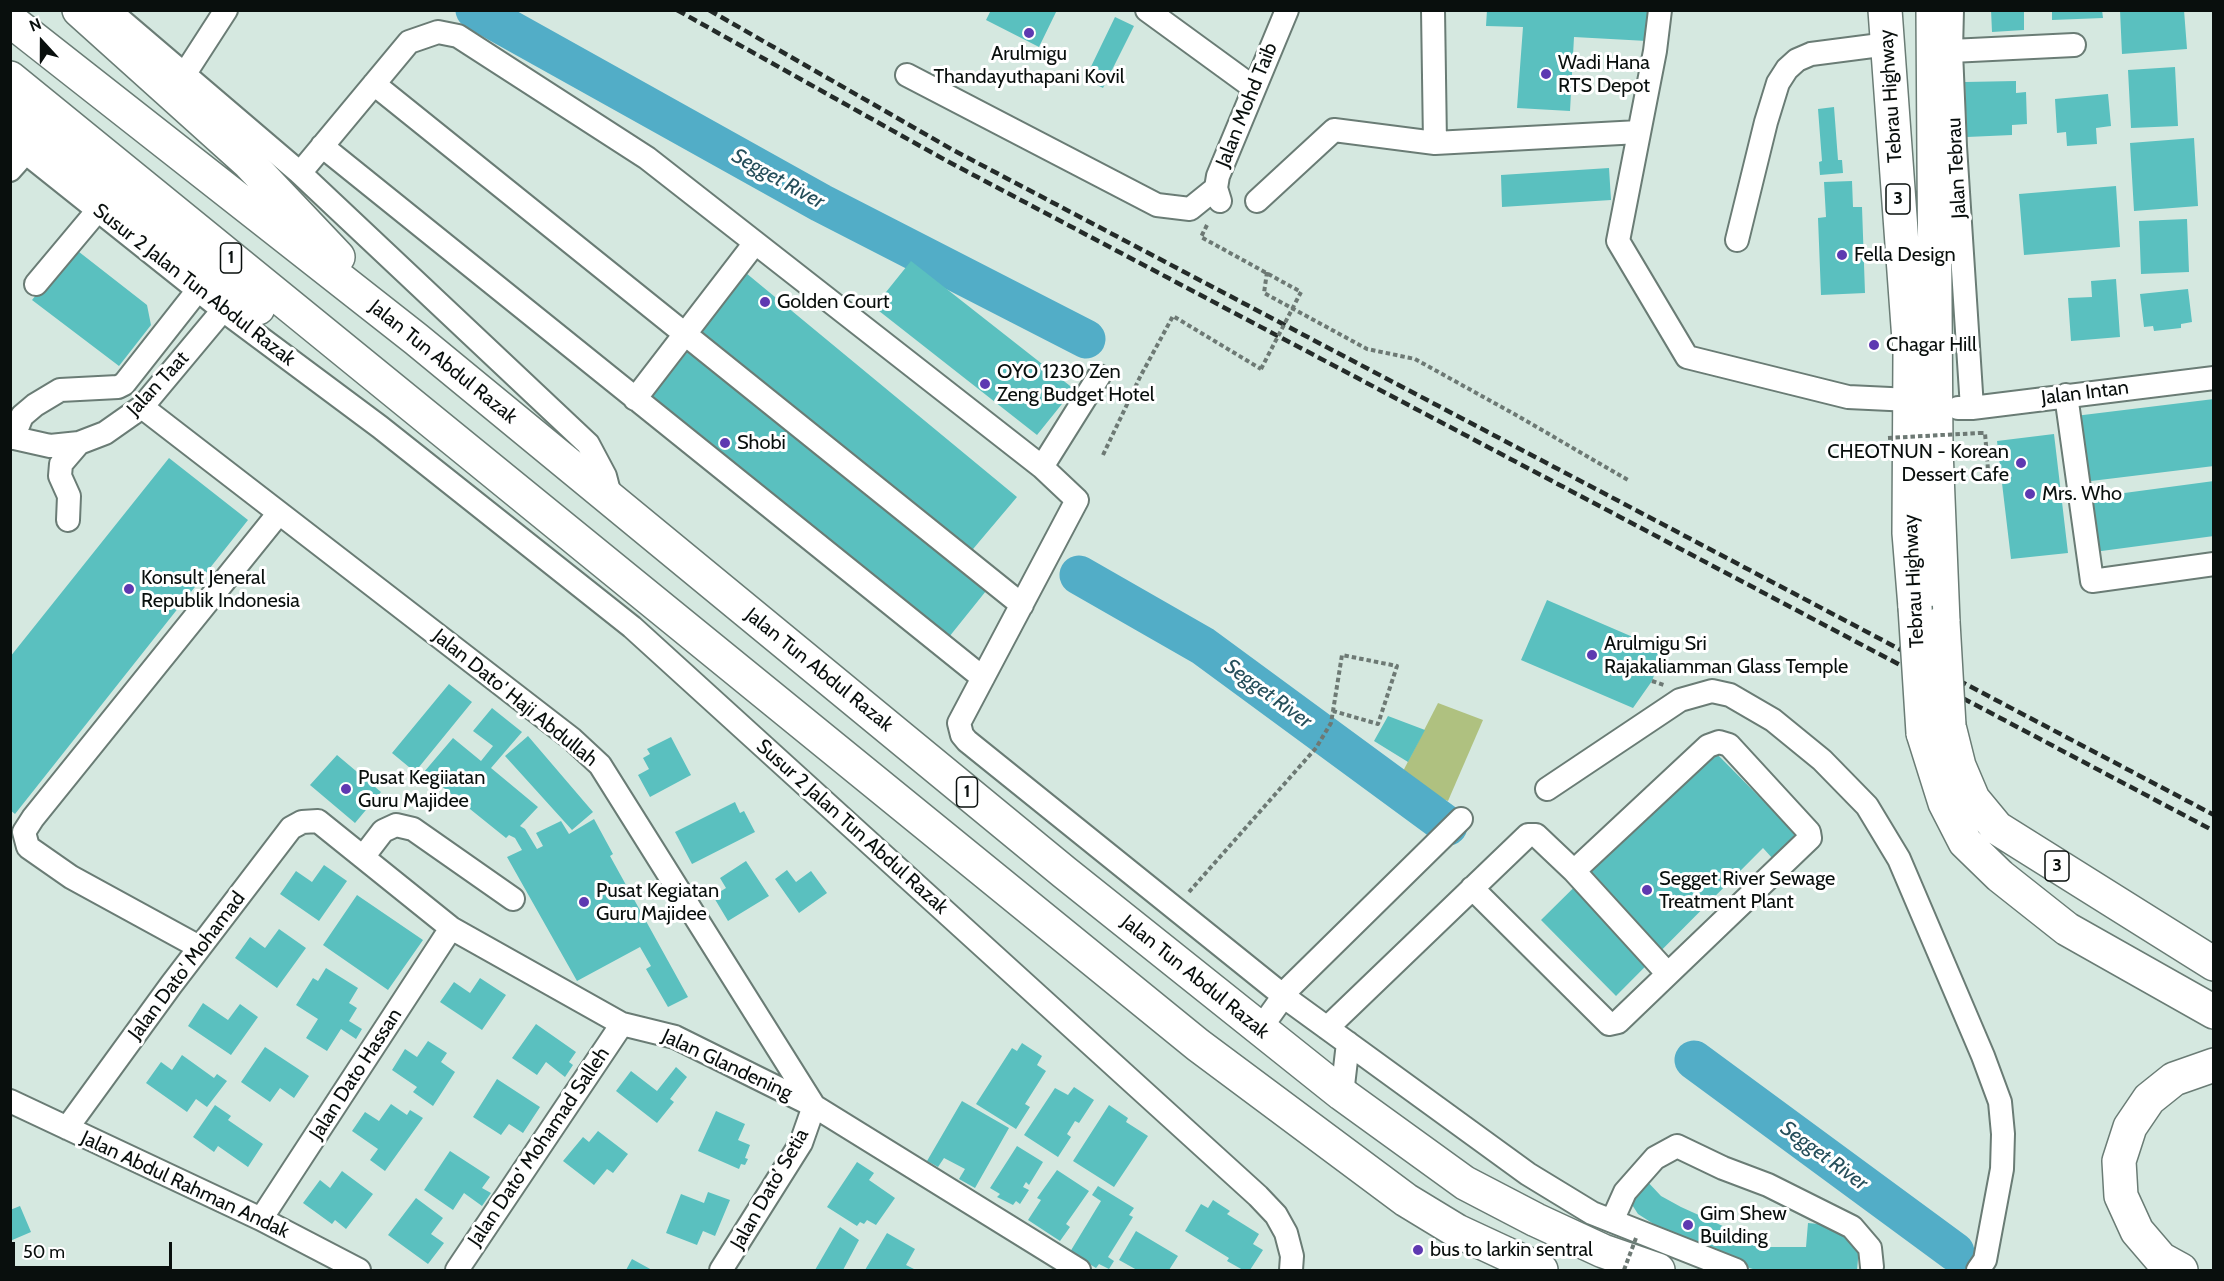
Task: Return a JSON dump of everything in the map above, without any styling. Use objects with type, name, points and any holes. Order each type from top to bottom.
[{"type":"highway","points":[[80,10],[248,162],[416,339]]},
{"type":"highway","name":"Tebrau Highway","points":[[1885,10],[1910,354],[1909,533],[1928,614]]},
{"type":"highway","name":"Tebrau Highway","points":[[1934,10],[1936,449],[1928,614],[1936,730],[1945,803],[1965,842],[2000,876],[2067,929],[2214,1012]]},
{"type":"highway","name":"Jalan Tun Abdul Razak","points":[[10,20],[416,339],[1064,872],[1342,1094],[1466,1184],[1603,1251],[1658,1270]]},
{"type":"highway","name":"1","points":[[10,78],[1198,1045],[1406,1200],[1457,1231],[1541,1270]]},
{"type":"highway","points":[[10,117],[387,418],[436,426]]},
{"type":"highway","points":[[1903,261],[1914,274],[1921,274],[1929,271],[1936,260]]},
{"type":"highway","points":[[1936,312],[1964,408]]},
{"type":"highway","name":"Tebrau Highway","points":[[1936,730],[1959,766],[1972,799],[1997,828],[2214,964]]},
{"type":"highway","points":[[2181,1270],[2161,1259],[2137,1231],[2121,1196],[2119,1161],[2130,1127],[2150,1099],[2174,1079],[2214,1065]]},
{"type":"street","points":[[109,10],[300,173],[588,444],[605,476],[612,501]]},
{"type":"street","points":[[184,75],[226,10]]},
{"type":"street","points":[[1147,10],[1254,88]]},
{"type":"street","name":"Jalan Mohd Taib","points":[[1218,194],[1218,176],[1287,10]]},
{"type":"street","points":[[1432,10],[1435,143]]},
{"type":"street","points":[[1660,10],[1655,51],[1618,242],[1687,357],[1848,397],[1911,400]]},
{"type":"street","name":"Jalan Tebrau","points":[[1952,10],[1964,408]]},
{"type":"street","points":[[300,173],[409,42],[438,32],[458,36],[647,158],[1042,467],[1077,500],[959,723],[962,735],[1284,996],[1528,1174],[1592,1213],[1736,1270]]},
{"type":"street","points":[[1737,240],[1766,122],[1778,82],[1786,69],[1797,60],[1811,54],[1888,44]]},
{"type":"street","points":[[1952,51],[2074,45]]},
{"type":"street","points":[[908,75],[1157,205],[1190,209],[1218,194]]},
{"type":"street","points":[[374,84],[1022,604]]},
{"type":"street","points":[[1257,201],[1334,129],[1435,143],[1640,132]]},
{"type":"street","points":[[10,170],[18,146]]},
{"type":"street","name":"Susur 2 Jalan Tun Abdul Razak","points":[[18,146],[224,310],[387,418],[632,627],[1258,1196],[1276,1215],[1286,1233],[1292,1263]]},
{"type":"street","points":[[322,146],[983,678]]},
{"type":"street","points":[[338,209],[365,181]]},
{"type":"street","points":[[36,284],[99,210]]},
{"type":"street","points":[[635,399],[755,243]]},
{"type":"street","points":[[12,437],[22,416],[60,390],[118,387],[124,384],[198,290]]},
{"type":"street","name":"Jalan Taat","points":[[12,437],[50,446],[79,443],[105,433],[142,407],[224,310]]},
{"type":"street","points":[[1042,467],[1099,376]]},
{"type":"street","name":"Jalan Intan","points":[[1964,408],[2214,378]]},
{"type":"street","points":[[2066,395],[2092,581],[2214,564]]},
{"type":"street","name":"Jalan Dato' Haji Abdullah","points":[[142,407],[572,739],[600,765],[814,1106]]},
{"type":"street","points":[[68,520],[69,496],[60,476],[61,464],[79,443]]},
{"type":"street","points":[[199,947],[71,877],[28,847],[24,832],[279,513]]},
{"type":"street","points":[[1547,789],[1680,700],[1695,694],[1712,692],[1730,695],[1773,720],[1822,760],[1867,806],[1899,859],[1983,1056],[2000,1102],[2003,1134],[2002,1169],[1985,1260],[1978,1270]]},
{"type":"street","points":[[1472,888],[1609,1024],[1618,1022],[1810,838],[1809,831],[1729,745],[1719,742],[1708,746],[1574,871]]},
{"type":"street","points":[[1260,1029],[1290,987],[1461,819]]},
{"type":"street","name":"Jalan Dato' Mohamad","points":[[67,1128],[199,947],[291,828],[302,822],[318,821]]},
{"type":"street","name":"Jalan Glandening","points":[[318,821],[451,928],[622,1024],[675,1036],[814,1106],[1079,1270]]},
{"type":"street","points":[[363,857],[384,831],[396,825],[413,829],[513,899]]},
{"type":"street","points":[[1327,1028],[1528,836],[1536,835],[1574,871],[1668,974]]},
{"type":"street","name":"Jalan Dato Hassan","points":[[261,1219],[451,928]]},
{"type":"street","name":"Jalan Dato' Mohamad Salleh","points":[[457,1270],[622,1024]]},
{"type":"street","points":[[1342,1094],[1348,1043]]},
{"type":"street","name":"Jalan Abdul Rahman Andak","points":[[10,1101],[261,1219],[359,1270]]},
{"type":"street","name":"Jalan Dato’ Setia","points":[[721,1270],[801,1143],[814,1106]]},
{"type":"street","points":[[1612,1221],[1625,1192],[1631,1185],[1655,1158],[1677,1146],[1723,1168],[1768,1185],[1852,1227],[1870,1248],[1873,1269]]},
{"type":"path","points":[[1103,455],[1140,377],[1173,316],[1261,369],[1301,292],[1201,237],[1218,194]]},
{"type":"path","points":[[1267,272],[1264,293],[1367,349],[1414,359],[1628,480]]},
{"type":"path","points":[[1888,438],[1984,433],[1989,482]]},
{"type":"path","points":[[1188,893],[1316,748],[1331,723],[1342,655],[1397,666],[1378,724],[1333,711]]},
{"type":"path","points":[[1624,1270],[1636,1238]]},
{"type":"green space","points":[[1438,703],[1483,720],[1448,801],[1397,783]]},
{"type":"building","name":"Arulmigu Thandayuthapani Kovil","points":[[991,10],[1057,10],[1039,47],[986,20]]},
{"type":"building","name":"Wadi Hana RTS Depot","points":[[1487,10],[1649,10],[1647,41],[1574,37],[1570,111],[1517,108],[1523,27],[1486,26]]},
{"type":"building","points":[[1991,10],[2024,10],[2024,30],[1992,32]]},
{"type":"building","points":[[2052,10],[2102,10],[2103,18],[2052,20]]},
{"type":"building","points":[[2120,10],[2184,10],[2187,49],[2122,54]]},
{"type":"building","name":"Arulmigu Thandayuthapani Kovil","points":[[1115,17],[1134,26],[1103,88],[1085,79]]},
{"type":"building","points":[[2175,67],[2178,126],[2131,128],[2128,70]]},
{"type":"building","points":[[2016,81],[2016,93],[2026,92],[2027,124],[2012,125],[2012,135],[1967,137],[1965,82]]},
{"type":"building","points":[[2108,94],[2111,126],[2096,128],[2097,144],[2067,146],[2066,132],[2057,133],[2055,99]]},
{"type":"building","points":[[1834,107],[1838,160],[1842,160],[1843,173],[1820,175],[1819,162],[1822,161],[1818,109]]},
{"type":"building","points":[[2194,138],[2198,206],[2134,211],[2130,143]]},
{"type":"building","points":[[1609,168],[1611,200],[1502,207],[1501,175]]},
{"type":"building","name":"Fella Design","points":[[1852,181],[1853,207],[1862,207],[1865,293],[1821,295],[1818,218],[1826,217],[1824,182]]},
{"type":"building","points":[[2116,186],[2120,247],[2024,255],[2019,194]]},
{"type":"building","points":[[2187,219],[2189,272],[2141,274],[2139,221]]},
{"type":"building","points":[[74,248],[147,305],[151,325],[119,366],[32,300]]},
{"type":"building","points":[[911,261],[1074,389],[1037,435],[874,307]]},
{"type":"building","points":[[746,273],[1017,497],[968,555],[698,331]]},
{"type":"building","points":[[2116,279],[2120,337],[2071,341],[2068,298],[2092,297],[2091,281]]},
{"type":"building","points":[[2188,289],[2192,322],[2181,324],[2181,328],[2154,331],[2153,326],[2144,327],[2140,294]]},
{"type":"building","points":[[692,346],[990,586],[949,637],[651,398]]},
{"type":"building","points":[[2214,399],[2214,466],[2083,482],[2075,416]]},
{"type":"building","points":[[2054,434],[2068,553],[2011,559],[1997,441]]},
{"type":"building","name":"Konsult Jeneral Republik Indonesia","points":[[169,458],[248,520],[15,814],[10,810],[10,657]]},
{"type":"building","points":[[2214,481],[2214,536],[2094,552],[2087,498]]},
{"type":"building","name":"Arulmigu Sri Rajakaliamman Glass Temple","points":[[1547,600],[1663,650],[1652,681],[1633,708],[1521,660]]},
{"type":"building","points":[[449,684],[472,702],[415,772],[392,753]]},
{"type":"building","name":"Pusat Kegiatan Guru Majidee","points":[[492,708],[522,732],[491,768],[538,807],[520,826],[525,829],[537,849],[543,846],[536,833],[561,821],[569,834],[594,819],[613,854],[610,856],[688,997],[668,1007],[646,969],[651,966],[640,947],[577,981],[507,857],[522,850],[515,838],[509,835],[506,838],[424,772],[453,738],[481,761],[493,746],[473,731]]},
{"type":"building","points":[[1388,716],[1425,730],[1408,762],[1374,741]]},
{"type":"building","name":"Pusat Kegiatan Guru Majidee","points":[[528,736],[593,812],[572,830],[505,756]]},
{"type":"building","points":[[671,737],[691,775],[650,797],[638,775],[649,769],[643,758],[650,754],[647,749]]},
{"type":"building","name":"Segget River Sewage Treatment Plant","points":[[1713,750],[1796,834],[1773,859],[1763,848],[1616,996],[1541,920]]},
{"type":"building","name":"Pusat Kegiiatan Guru Majidee","points":[[337,755],[381,792],[355,823],[310,785]]},
{"type":"building","points":[[735,802],[740,813],[744,811],[755,832],[692,864],[675,832]]},
{"type":"building","points":[[746,861],[769,896],[728,921],[713,896],[726,888],[720,878]]},
{"type":"building","points":[[324,865],[347,881],[319,921],[280,894],[296,871],[312,882]]},
{"type":"building","points":[[787,870],[796,882],[811,871],[827,893],[799,913],[775,879]]},
{"type":"building","points":[[357,895],[423,940],[388,990],[323,945]]},
{"type":"building","points":[[279,929],[306,948],[277,988],[235,958],[250,937],[265,948]]},
{"type":"building","points":[[326,968],[358,988],[349,1003],[357,1008],[349,1021],[362,1029],[356,1039],[341,1029],[327,1051],[306,1038],[318,1019],[296,1005],[313,978],[318,981]]},
{"type":"building","points":[[480,978],[506,995],[482,1030],[440,1002],[454,982],[470,993]]},
{"type":"building","points":[[203,1003],[228,1020],[240,1004],[258,1017],[231,1055],[188,1026]]},
{"type":"building","points":[[536,1024],[576,1052],[569,1062],[573,1065],[565,1077],[546,1062],[537,1075],[512,1058]]},
{"type":"building","points":[[428,1041],[447,1053],[441,1062],[455,1072],[433,1106],[413,1092],[417,1087],[392,1070],[405,1049],[417,1057]]},
{"type":"building","points":[[1022,1043],[1042,1056],[1037,1065],[1046,1071],[1025,1104],[1030,1107],[1016,1129],[976,1104],[1012,1048],[1017,1051]]},
{"type":"building","points":[[265,1047],[309,1076],[294,1098],[280,1088],[270,1102],[241,1082]]},
{"type":"building","points":[[182,1055],[214,1078],[217,1074],[227,1081],[207,1107],[196,1099],[187,1112],[146,1083],[161,1062],[172,1070]]},
{"type":"building","points":[[676,1067],[687,1077],[670,1099],[674,1102],[657,1123],[616,1091],[631,1071],[657,1091]]},
{"type":"building","points":[[497,1079],[540,1107],[523,1133],[509,1124],[501,1135],[473,1117]]},
{"type":"building","points":[[1074,1087],[1094,1100],[1079,1123],[1075,1121],[1067,1134],[1071,1137],[1058,1157],[1024,1135],[1055,1088],[1068,1095]]},
{"type":"building","points":[[962,1101],[1009,1128],[975,1188],[959,1179],[965,1169],[944,1158],[938,1167],[927,1161]]},
{"type":"building","points":[[391,1104],[407,1115],[410,1110],[423,1118],[385,1171],[370,1160],[378,1149],[352,1131],[365,1112],[379,1121]]},
{"type":"building","points":[[215,1105],[231,1116],[228,1120],[263,1144],[248,1167],[218,1146],[214,1152],[193,1137]]},
{"type":"building","points":[[1109,1105],[1128,1118],[1126,1122],[1148,1136],[1114,1187],[1073,1161]]},
{"type":"building","points":[[716,1111],[745,1124],[738,1140],[750,1145],[745,1158],[748,1159],[745,1165],[741,1164],[739,1169],[698,1151]]},
{"type":"building","points":[[598,1131],[628,1154],[613,1173],[607,1169],[594,1185],[563,1161],[583,1137],[589,1142]]},
{"type":"building","points":[[1017,1146],[1043,1162],[1029,1185],[1026,1182],[1023,1187],[1029,1190],[1020,1204],[1016,1201],[1013,1205],[997,1197],[1000,1194],[990,1188]]},
{"type":"building","points":[[450,1151],[490,1177],[482,1188],[491,1193],[482,1206],[464,1193],[453,1210],[424,1190]]},
{"type":"building","points":[[857,1162],[874,1173],[869,1180],[895,1198],[876,1225],[867,1220],[864,1224],[860,1222],[857,1226],[827,1207]]},
{"type":"building","points":[[1057,1170],[1089,1191],[1066,1224],[1070,1227],[1060,1241],[1028,1220],[1041,1200],[1037,1198]]},
{"type":"building","points":[[342,1171],[373,1194],[346,1229],[335,1220],[332,1224],[303,1203],[320,1180],[330,1188]]},
{"type":"building","name":"Gim Shew Building","points":[[1645,1179],[1661,1196],[1681,1207],[1769,1247],[1806,1247],[1808,1223],[1851,1227],[1849,1241],[1860,1238],[1857,1270],[1756,1270],[1743,1266],[1663,1230],[1638,1214],[1627,1197]]},
{"type":"building","points":[[1098,1186],[1134,1208],[1129,1215],[1133,1217],[1108,1257],[1114,1261],[1109,1269],[1099,1264],[1096,1268],[1070,1252],[1101,1201],[1092,1195]]},
{"type":"building","points":[[708,1192],[730,1200],[715,1236],[703,1231],[697,1245],[666,1233],[681,1194],[704,1203]]},
{"type":"building","points":[[416,1198],[443,1218],[431,1234],[444,1243],[428,1264],[388,1235]]},
{"type":"building","points":[[1213,1200],[1230,1211],[1227,1214],[1259,1234],[1253,1244],[1263,1250],[1250,1270],[1243,1270],[1227,1261],[1229,1258],[1185,1231],[1201,1204],[1208,1208]]},
{"type":"building","points":[[20,1206],[31,1232],[10,1241],[10,1210]]},
{"type":"building","points":[[840,1227],[859,1240],[843,1270],[815,1270]]},
{"type":"building","points":[[1136,1231],[1178,1256],[1169,1270],[1137,1270],[1119,1260]]},
{"type":"building","points":[[887,1233],[915,1249],[906,1265],[916,1270],[865,1270]]},
{"type":"building","points":[[632,1259],[652,1270],[626,1270]]},
{"type":"waterway","name":"Segget River","points":[[475,10],[821,203],[1086,339]]},
{"type":"waterway","name":"Segget River","points":[[1079,575],[1203,646],[1448,826]]},
{"type":"waterway","name":"Segget River","points":[[1694,1060],[1955,1252]]},
{"type":"railway","points":[[677,10],[947,161],[2214,831]]},
{"type":"railway","points":[[709,10],[953,150],[2214,815]]},
{"type":"place","name":"Arulmigu Thandayuthapani Kovil","points":[[1029,33]]},
{"type":"place","name":"Wadi Hana RTS Depot","points":[[1546,74]]},
{"type":"place","name":"Fella Design","points":[[1842,255]]},
{"type":"place","name":"Golden Court","points":[[765,302]]},
{"type":"place","name":"Chagar Hill","points":[[1874,345]]},
{"type":"place","name":"OYO 1230 Zen Zeng Budget Hotel","points":[[985,384]]},
{"type":"place","name":"Shobi","points":[[725,443]]},
{"type":"place","name":"CHEOTNUN - Korean Dessert Cafe","points":[[2021,463]]},
{"type":"place","name":"Mrs. Who","points":[[2030,494]]},
{"type":"place","name":"Konsult Jeneral Republik Indonesia","points":[[129,589]]},
{"type":"place","name":"Arulmigu Sri Rajakaliamman Glass Temple","points":[[1592,655]]},
{"type":"place","name":"Pusat Kegiiatan Guru Majidee","points":[[346,789]]},
{"type":"place","name":"Segget River Sewage Treatment Plant","points":[[1647,890]]},
{"type":"place","name":"Pusat Kegiatan Guru Majidee","points":[[584,902]]},
{"type":"place","name":"Gim Shew Building","points":[[1688,1225]]},
{"type":"place","name":"bus to larkin sentral","points":[[1418,1250]]}]
